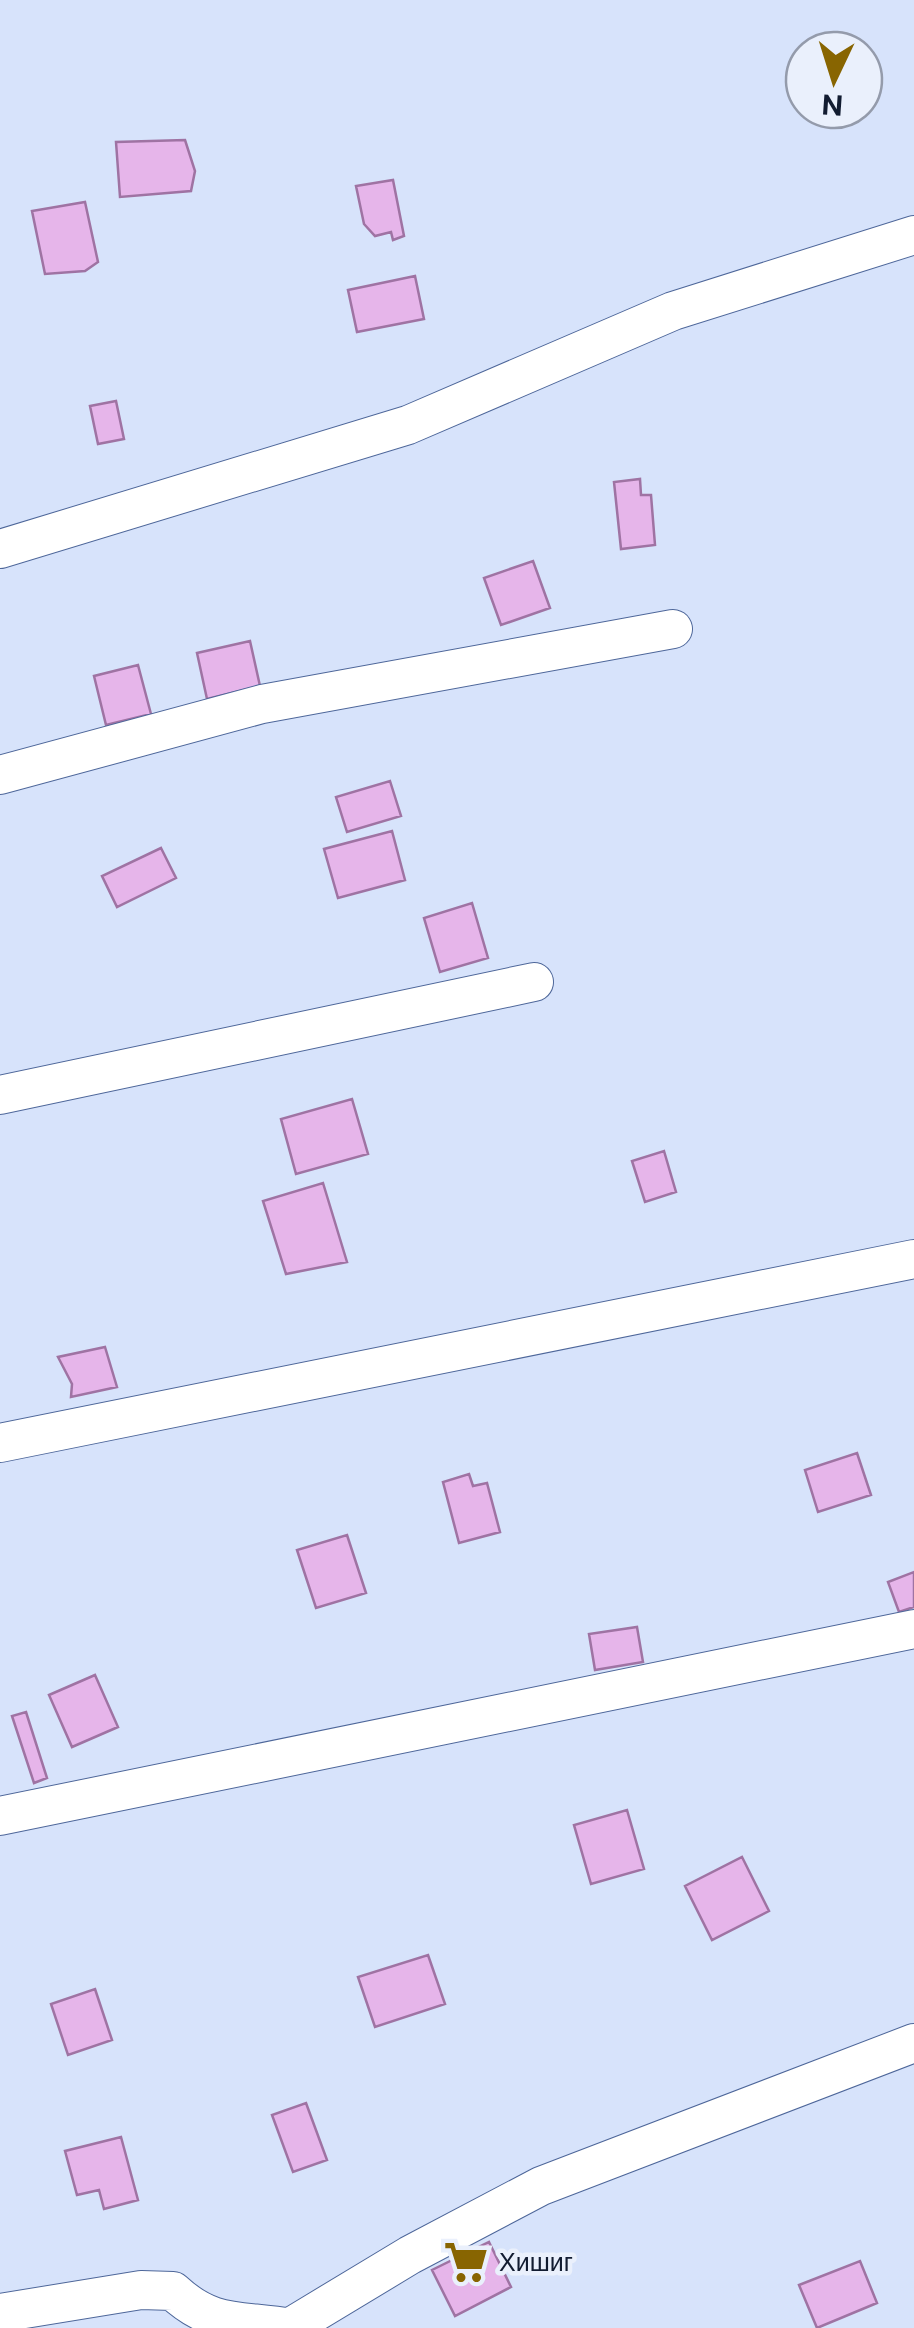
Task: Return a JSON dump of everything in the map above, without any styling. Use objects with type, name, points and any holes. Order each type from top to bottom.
[{"type":"street","points":[[0,550],[408,425],[673,311],[914,235]]},
{"type":"street","points":[[0,775],[262,704],[673,629]]},
{"type":"street","points":[[0,1095],[534,982]]},
{"type":"street","points":[[0,1442],[914,1259]]},
{"type":"street","points":[[0,1816],[914,1629]]},
{"type":"street","points":[[0,2313],[140,2290],[173,2291],[192,2312],[214,2324],[290,2328],[410,2255],[542,2186],[914,2043]]},
{"type":"building","points":[[185,140],[195,171],[191,191],[120,197],[116,142]]},
{"type":"building","points":[[393,180],[404,236],[393,240],[391,232],[375,236],[364,224],[356,186]]},
{"type":"building","points":[[85,202],[98,262],[85,271],[45,274],[32,211]]},
{"type":"building","points":[[415,276],[424,319],[357,332],[348,290]]},
{"type":"building","points":[[116,401],[124,439],[98,444],[90,406]]},
{"type":"building","points":[[640,479],[641,495],[651,495],[655,545],[621,549],[614,482]]},
{"type":"building","points":[[533,561],[550,608],[501,625],[484,578]]},
{"type":"building","points":[[250,641],[260,686],[207,699],[197,653]]},
{"type":"building","points":[[138,665],[151,714],[106,725],[94,676]]},
{"type":"building","points":[[390,781],[401,816],[347,832],[336,797]]},
{"type":"building","points":[[392,831],[405,880],[338,898],[324,849]]},
{"type":"building","points":[[161,848],[176,878],[117,907],[102,876]]},
{"type":"building","points":[[472,903],[488,958],[440,972],[424,918]]},
{"type":"building","points":[[352,1099],[368,1154],[296,1174],[281,1119]]},
{"type":"building","points":[[664,1151],[676,1192],[645,1202],[632,1161]]},
{"type":"building","points":[[323,1183],[347,1262],[286,1274],[263,1201]]},
{"type":"building","points":[[105,1347],[117,1387],[71,1397],[72,1384],[58,1357]]},
{"type":"building","points":[[857,1453],[871,1495],[818,1512],[805,1470]]},
{"type":"building","points":[[469,1474],[473,1486],[487,1483],[500,1532],[459,1543],[443,1482]]},
{"type":"building","points":[[347,1535],[366,1593],[316,1608],[297,1550]]},
{"type":"building","points":[[914,1572],[914,1607],[899,1612],[888,1582]]},
{"type":"building","points":[[637,1627],[643,1662],[595,1670],[589,1634]]},
{"type":"building","points":[[95,1675],[118,1727],[72,1747],[49,1695]]},
{"type":"building","points":[[26,1712],[47,1778],[34,1783],[12,1716]]},
{"type":"building","points":[[627,1810],[644,1869],[591,1884],[574,1825]]},
{"type":"building","points":[[742,1857],[769,1911],[712,1940],[685,1886]]},
{"type":"building","points":[[428,1955],[445,2004],[375,2027],[358,1977]]},
{"type":"building","points":[[95,1989],[112,2040],[68,2055],[51,2004]]},
{"type":"building","points":[[306,2103],[327,2160],[293,2172],[272,2115]]},
{"type":"building","points":[[121,2137],[138,2200],[104,2209],[99,2190],[77,2195],[65,2151]]},
{"type":"building","points":[[489,2242],[511,2287],[455,2316],[432,2270]]},
{"type":"building","points":[[860,2261],[877,2303],[817,2328],[799,2285]]},
{"type":"place","name":"Хишиг","points":[[466,2262]]}]
